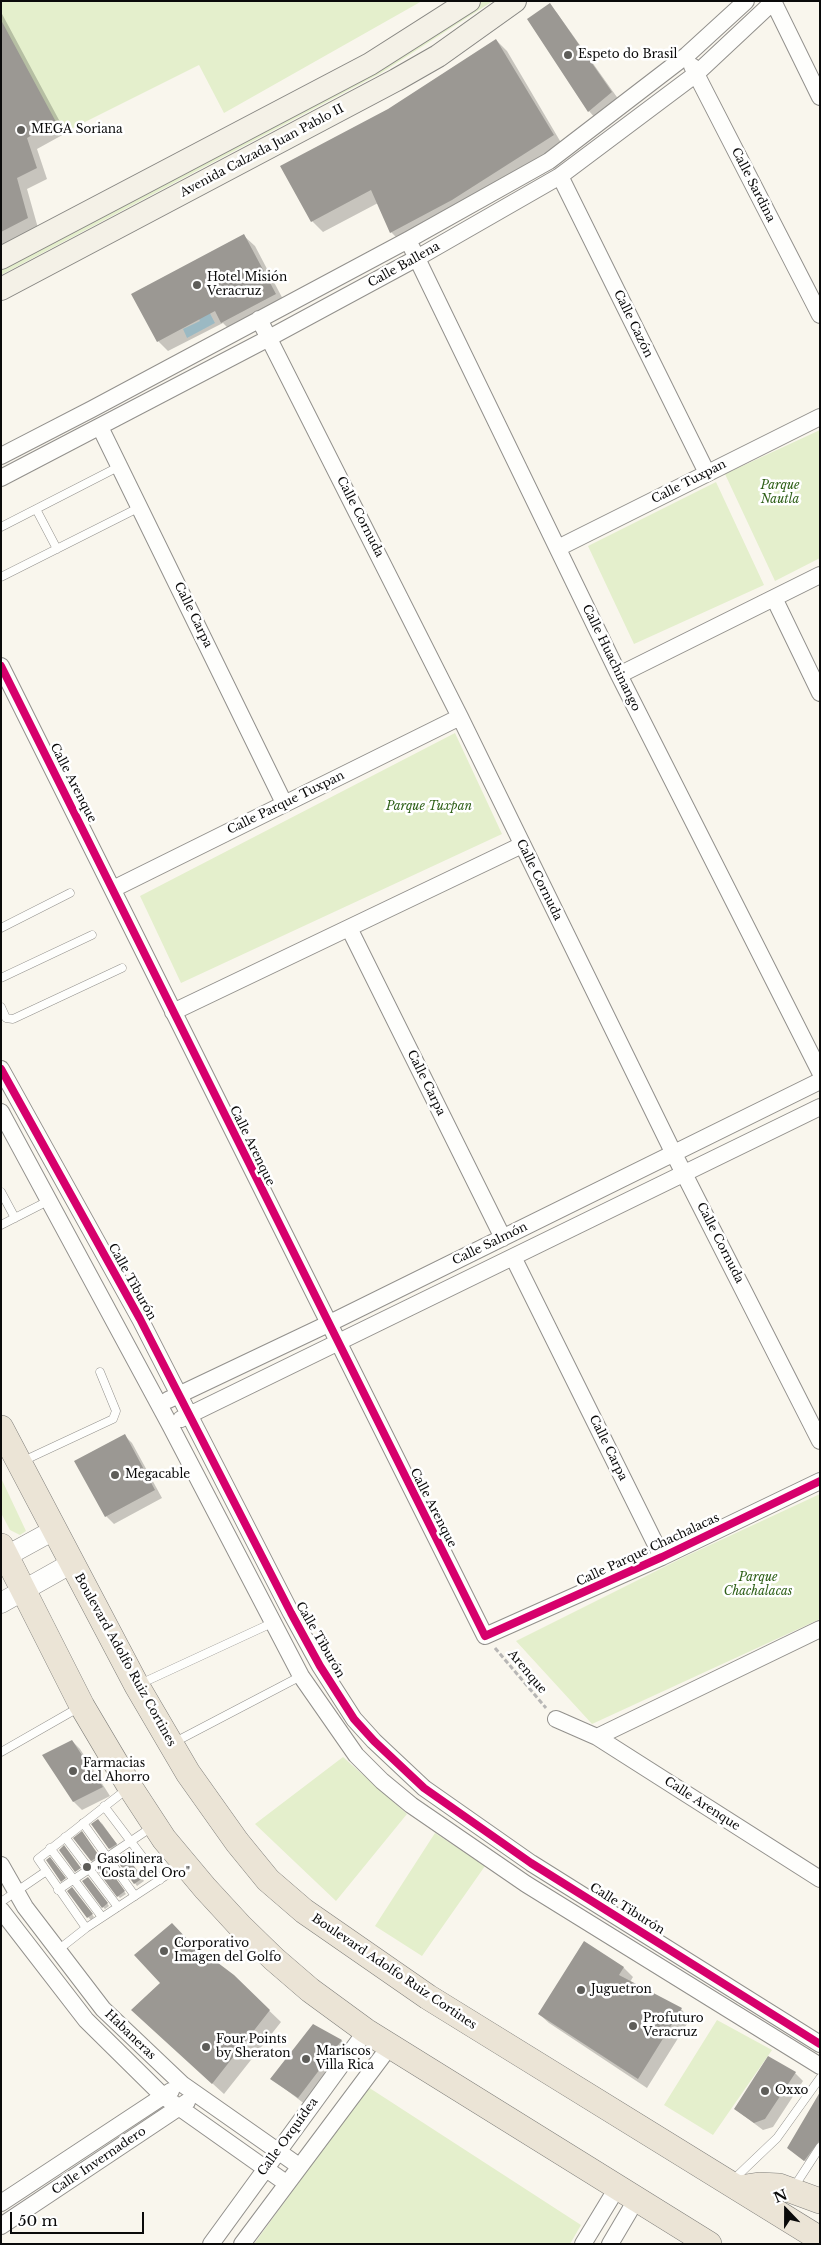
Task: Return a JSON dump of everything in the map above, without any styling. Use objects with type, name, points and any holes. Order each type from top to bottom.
[{"type":"main road","points":[[1,258],[370,64],[469,1]]},
{"type":"main road","name":"Avenida Calzada Juan Pablo II","points":[[1,289],[438,56],[515,1]]},
{"type":"main road","name":"Boulevard Adolfo Ruiz Cortines","points":[[1,1428],[137,1686],[188,1773],[236,1842],[268,1880],[304,1911],[428,1997],[820,2239]]},
{"type":"main road","points":[[3,1554],[24,1590],[82,1706],[155,1825],[205,1888],[274,1959],[310,1990],[366,2031],[709,2244]]},
{"type":"main road","points":[[735,2186],[769,2185],[820,2201]]},
{"type":"street","name":"Calle Ballena","points":[[1,456],[92,410],[408,240],[549,161],[687,55],[746,1]]},
{"type":"street","name":"Calle Ballena","points":[[1,478],[269,338],[417,258],[560,176],[696,74],[773,2]]},
{"type":"street","points":[[773,2],[820,97]]},
{"type":"street","name":"Calle Sardina","points":[[687,55],[820,316]]},
{"type":"street","name":"Calle Cazón","points":[[560,176],[707,473]]},
{"type":"street","name":"Calle Huachinango","points":[[408,240],[619,675],[820,1072]]},
{"type":"street","name":"Calle Cornuda","points":[[259,319],[460,717],[674,1154],[820,1441]]},
{"type":"street","name":"Calle Tuxpan","points":[[558,548],[820,417]]},
{"type":"street","name":"Calle Carpa","points":[[100,427],[284,804]]},
{"type":"street","points":[[619,675],[820,575]]},
{"type":"street","points":[[774,598],[820,693]]},
{"type":"street","name":"Calle Arenque","points":[[1,666],[485,1636]]},
{"type":"street","name":"Calle Parque Tuxpan","points":[[113,889],[460,717]]},
{"type":"street","points":[[173,1012],[522,845]]},
{"type":"street","name":"Calle Carpa","points":[[349,928],[503,1238]]},
{"type":"street","name":"Calle Tiburón","points":[[1,1069],[140,1319],[291,1614],[320,1666],[349,1712],[374,1741],[424,1788],[531,1863],[820,2044]]},
{"type":"street","name":"Calle Salmón","points":[[158,1405],[328,1324],[820,1081]]},
{"type":"street","name":"Calle Salmón","points":[[170,1425],[820,1108]]},
{"type":"street","points":[[1,1112],[170,1425],[301,1676],[356,1755],[382,1781],[411,1805],[526,1884],[626,1944],[820,2066]]},
{"type":"street","name":"Calle Carpa","points":[[514,1258],[662,1557]]},
{"type":"street","name":"Calle Parque Chachalacas","points":[[485,1636],[662,1557],[820,1481]]},
{"type":"street","points":[[3,1554],[54,1530]]},
{"type":"street","points":[[1,1603],[72,1563]]},
{"type":"street","points":[[597,1737],[820,1629]]},
{"type":"street","name":"Calle Arenque","points":[[556,1719],[597,1737],[820,1879]]},
{"type":"street","name":"Habaneras","points":[[1,1865],[15,1892],[103,2009],[182,2084],[299,2166]]},
{"type":"street","name":"Habaneras","points":[[1,1910],[86,2020],[163,2096],[286,2183]]},
{"type":"street","name":"Calle Orquídea","points":[[211,2244],[264,2168],[366,2031]]},
{"type":"street","name":"Calle Orquídea","points":[[242,2244],[390,2046]]},
{"type":"street","name":"Calle Invernadero","points":[[1,2203],[182,2084]]},
{"type":"street","name":"Calle Invernadero","points":[[1,2226],[197,2096]]},
{"type":"street","points":[[583,2244],[626,2194]]},
{"type":"street","points":[[610,2244],[626,2194]]},
{"type":"lane","points":[[1,526],[120,466]]},
{"type":"lane","points":[[1,577],[140,507]]},
{"type":"lane","points":[[36,509],[57,549]]},
{"type":"lane","points":[[1,928],[70,893]]},
{"type":"lane","points":[[1,978],[92,935]]},
{"type":"lane","points":[[1,1007],[6,1018],[13,1019],[122,968]]},
{"type":"lane","points":[[1,1192],[15,1218]]},
{"type":"lane","points":[[1,1225],[48,1201]]},
{"type":"lane","points":[[19,1462],[113,1419],[116,1411],[100,1372]]},
{"type":"lane","points":[[137,1686],[272,1623]]},
{"type":"lane","points":[[171,1744],[301,1676]]},
{"type":"lane","points":[[1,1752],[82,1706]]},
{"type":"lane","points":[[86,1928],[38,1859],[130,1787]]},
{"type":"lane","points":[[104,1806],[160,1880]]},
{"type":"lane","points":[[83,1824],[135,1896]]},
{"type":"lane","points":[[58,1890],[155,1825]]},
{"type":"lane","points":[[65,1837],[88,1870],[118,1907]]},
{"type":"lane","points":[[50,1848],[102,1917]]},
{"type":"lane","points":[[58,1950],[86,1928],[184,1863]]},
{"type":"lane","points":[[1,1902],[46,1872]]},
{"type":"lane","points":[[735,2186],[777,2138],[820,2078]]},
{"type":"lane","points":[[791,2191],[820,2147]]},
{"type":"green space","points":[[1,1],[422,1],[224,113],[199,65],[57,136],[1,32]]},
{"type":"green space","points":[[482,1],[493,1],[381,73],[1,275],[1,265],[469,11]]},
{"type":"green space","name":"Parque Nautla","points":[[820,430],[820,558],[775,581],[725,474]]},
{"type":"green space","points":[[716,482],[764,585],[634,644],[588,546]]},
{"type":"green space","name":"Parque Tuxpan","points":[[455,733],[502,834],[181,983],[140,896]]},
{"type":"green space","points":[[1,1478],[26,1531],[20,1535],[10,1530],[1,1513]]},
{"type":"green space","name":"Parque Chachalacas","points":[[820,1494],[820,1619],[592,1724],[516,1641],[682,1558]]},
{"type":"green space","points":[[343,1757],[407,1814],[336,1901],[255,1824]]},
{"type":"green space","points":[[435,1833],[485,1866],[422,1956],[375,1926]]},
{"type":"green space","points":[[717,2020],[772,2050],[713,2135],[664,2105]]},
{"type":"green space","points":[[368,2087],[581,2225],[570,2244],[254,2244]]},
{"type":"water","points":[[205,304],[215,323],[187,338],[183,329],[200,321],[194,309]]},
{"type":"building","name":"Espeto do Brasil","points":[[550,3],[612,92],[588,112],[527,19]]},
{"type":"building","name":"MEGA Soriana","points":[[1,20],[56,122],[27,138],[37,168],[17,178],[28,218],[1,232]]},
{"type":"building","points":[[496,39],[554,135],[452,200],[390,233],[371,190],[311,222],[280,166],[388,109]]},
{"type":"building","points":[[244,234],[276,294],[221,323],[215,311],[157,342],[131,294]]},
{"type":"building","name":"Megacable","points":[[125,1434],[155,1490],[105,1517],[74,1461]]},
{"type":"building","name":"Farmacias del Ahorro","points":[[72,1740],[103,1787],[73,1802],[42,1755]]},
{"type":"building","points":[[98,1819],[117,1844],[109,1849],[91,1824]]},
{"type":"building","points":[[82,1831],[99,1856],[91,1861],[73,1838]]},
{"type":"building","points":[[64,1845],[81,1868],[75,1872],[59,1850]]},
{"type":"building","points":[[124,1853],[143,1878],[134,1884],[115,1858]]},
{"type":"building","points":[[50,1857],[66,1878],[61,1882],[46,1860]]},
{"type":"building","points":[[106,1865],[125,1891],[117,1897],[97,1870]]},
{"type":"building","points":[[88,1877],[108,1903],[102,1908],[82,1881]]},
{"type":"building","points":[[72,1887],[93,1914],[87,1918],[67,1891]]},
{"type":"building","name":"Four Points by Sheraton","points":[[172,1923],[189,1941],[234,1975],[270,2010],[212,2084],[131,2010],[160,1983],[134,1955]]},
{"type":"building","points":[[584,1941],[624,1967],[619,1975],[682,2008],[638,2079],[538,2014]]},
{"type":"building","name":"Mariscos Villa Rica","points":[[313,2024],[342,2040],[298,2098],[270,2079]]},
{"type":"building","name":"Oxxo","points":[[768,2056],[796,2072],[765,2119],[754,2123],[734,2109]]},
{"type":"building","points":[[820,2092],[820,2140],[804,2161],[787,2148]]},
{"type":"cycle path","points":[[1,666],[485,1636],[662,1557],[820,1481]]},
{"type":"cycle path","points":[[1,1069],[140,1319],[291,1613],[320,1666],[354,1719],[374,1741],[424,1788],[531,1863],[820,2044]]},
{"type":"place","name":"Espeto do Brasil","points":[[568,55]]},
{"type":"place","name":"MEGA Soriana","points":[[21,130]]},
{"type":"place","name":"Hotel Misión Veracruz","points":[[197,285]]},
{"type":"place","name":"Megacable","points":[[115,1475]]},
{"type":"place","name":"Farmacias del Ahorro","points":[[73,1771]]},
{"type":"place","name":"Gasolinera \"Costa del Oro\"","points":[[87,1867]]},
{"type":"place","name":"Corporativo Imagen del Golfo","points":[[164,1951]]},
{"type":"place","name":"Juguetron","points":[[581,1990]]},
{"type":"place","name":"Profuturo Veracruz","points":[[633,2026]]},
{"type":"place","name":"Four Points by Sheraton","points":[[206,2047]]},
{"type":"place","name":"Mariscos Villa Rica","points":[[306,2059]]},
{"type":"place","name":"Oxxo","points":[[765,2091]]}]
